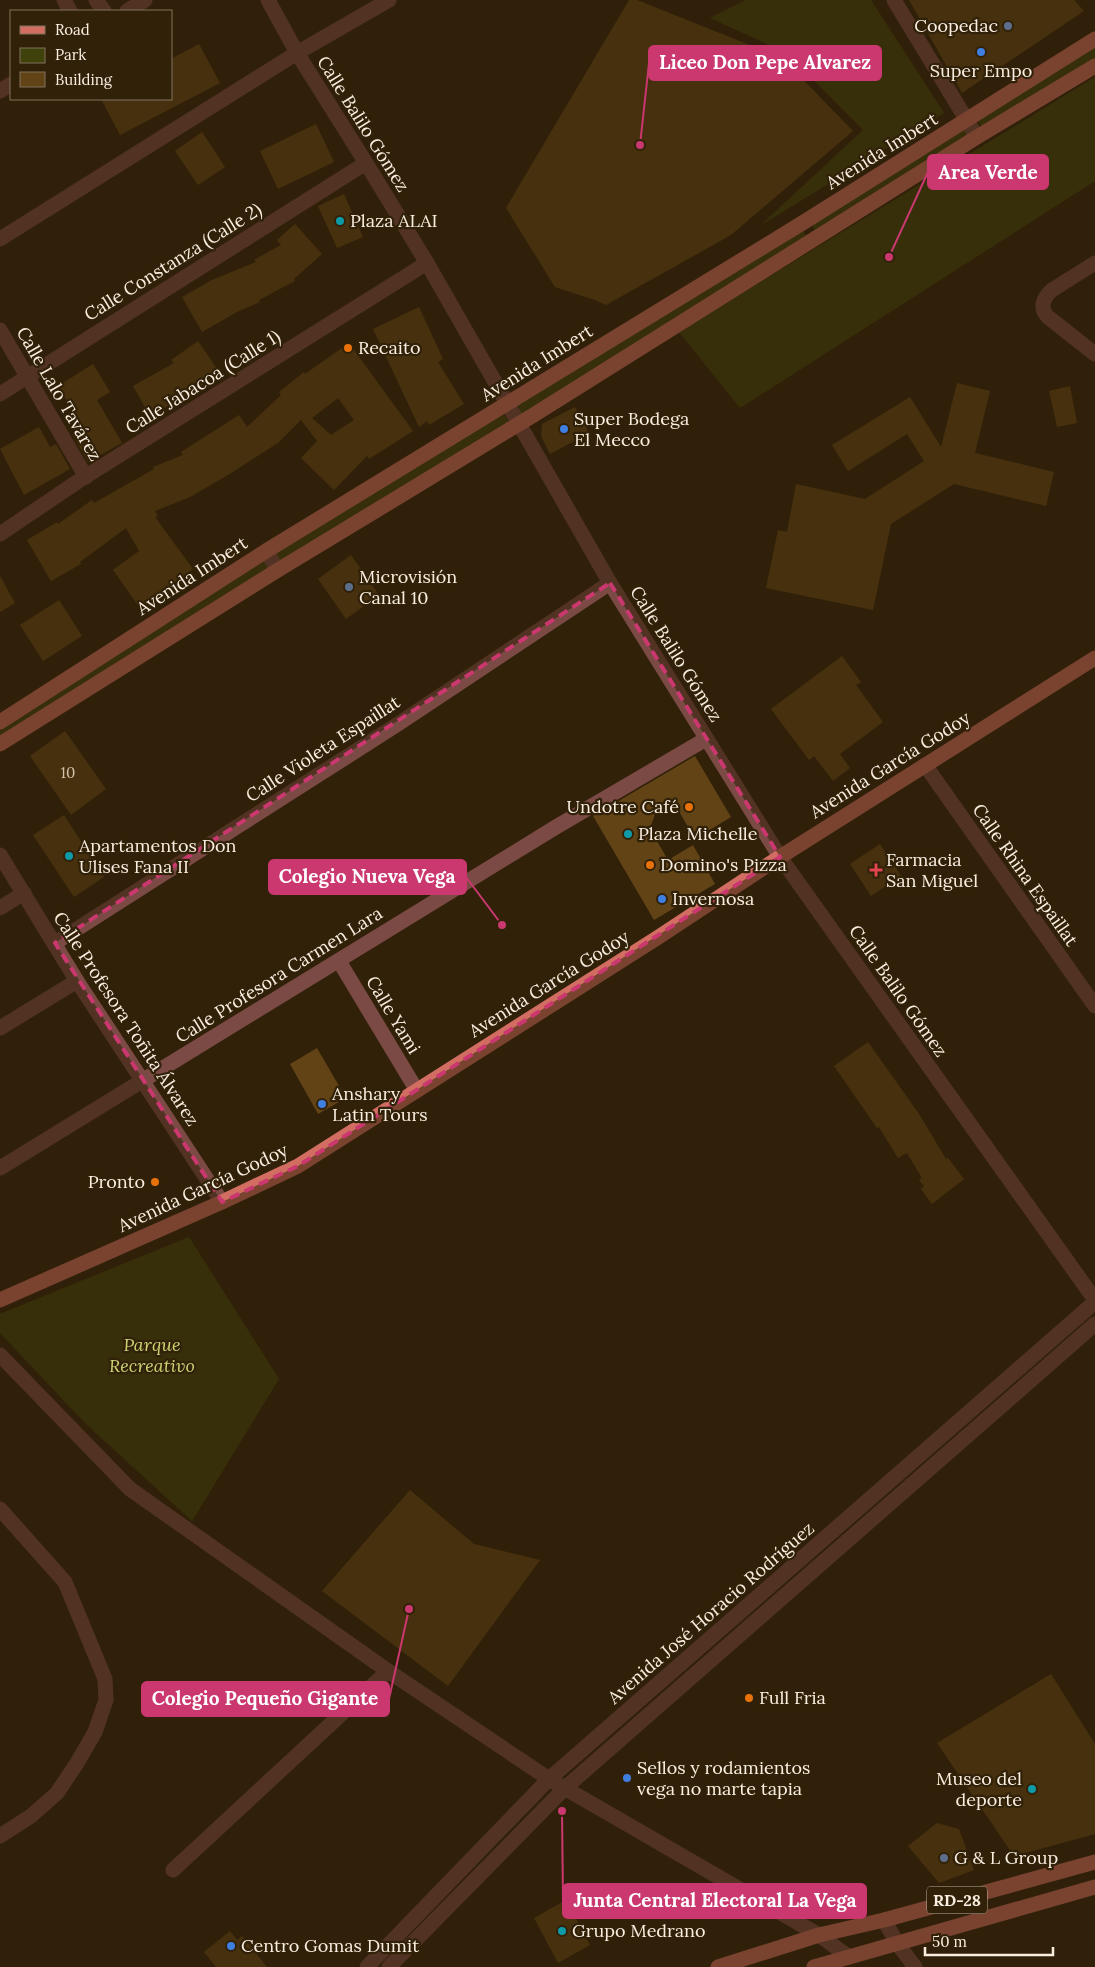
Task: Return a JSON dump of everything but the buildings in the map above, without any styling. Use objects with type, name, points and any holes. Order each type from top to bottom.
[{"type":"main road","name":"Avenida Imbert","points":[[0,722],[266,552],[804,222],[1095,39]]},
{"type":"main road","points":[[0,744],[278,570],[519,424],[977,136],[1095,66]]},
{"type":"main road","name":"Avenida García Godoy","points":[[0,1300],[222,1202],[298,1166],[1095,658]]},
{"type":"main road","name":"RD-28","points":[[718,1967],[818,1935],[884,1920],[1095,1862]]},
{"type":"main road","name":"RD-28","points":[[814,1967],[1095,1887]]},
{"type":"street","points":[[129,10],[145,0]]},
{"type":"street","name":"Calle Balilo Gómez","points":[[268,0],[297,53],[427,264],[610,583],[780,857],[1095,1301]]},
{"type":"street","points":[[0,239],[297,53],[388,0]]},
{"type":"street","points":[[894,0],[977,136]]},
{"type":"street","name":"Calle Constanza (Calle 2)","points":[[0,394],[366,163]]},
{"type":"street","points":[[804,222],[814,239]]},
{"type":"street","points":[[1095,263],[1052,290],[1046,295],[1042,304],[1044,313],[1048,317],[1095,354]]},
{"type":"street","name":"Calle Jabacoa (Calle 1)","points":[[0,534],[86,477],[427,264]]},
{"type":"street","name":"Calle Lalo Tavárez","points":[[0,330],[86,477]]},
{"type":"street","points":[[266,552],[278,570]]},
{"type":"street","name":"Calle Violeta Espaillat","points":[[55,943],[398,724],[610,583]]},
{"type":"street","name":"Calle Profesora Carmen Lara","points":[[0,1168],[556,827],[706,739]]},
{"type":"street","name":"Calle Rhina Espaillat","points":[[925,765],[1095,1006]]},
{"type":"street","name":"Calle Profesora Toñita Álvarez","points":[[0,855],[78,981],[222,1202]]},
{"type":"street","points":[[0,908],[24,893]]},
{"type":"street","name":"Calle Yami","points":[[338,960],[416,1090]]},
{"type":"street","points":[[0,1028],[78,981]]},
{"type":"street","name":"Avenida José Horacio Rodríguez","points":[[366,1967],[549,1779],[1095,1301]]},
{"type":"street","name":"Avenida José Horacio Rodríguez","points":[[389,1967],[564,1788],[1095,1324]]},
{"type":"street","points":[[0,1356],[130,1489],[388,1671],[549,1779],[818,1935],[849,1957]]},
{"type":"street","points":[[0,1510],[65,1582],[105,1679],[106,1700],[95,1732],[78,1763],[57,1793],[32,1816],[0,1836]]},
{"type":"street","points":[[173,1870],[388,1671]]},
{"type":"street","points":[[884,1920],[896,1943],[915,1967]]},
{"type":"highlighted area","points":[[610,583],[780,857],[298,1166],[222,1202],[55,943]]},
{"type":"green space","points":[[746,0],[871,0],[944,113],[761,225],[863,130],[787,53],[710,18]]},
{"type":"green space","points":[[1095,44],[1095,59],[982,127],[977,120]]},
{"type":"green space","points":[[1095,77],[1095,181],[740,408],[679,332]]},
{"type":"green space","points":[[964,127],[971,138],[816,231],[811,224]]},
{"type":"green space","points":[[800,227],[808,238],[522,415],[517,403]]},
{"type":"green space","points":[[501,411],[509,422],[280,562],[273,551]]},
{"type":"green space","points":[[262,558],[269,569],[0,738],[0,726]]},
{"type":"green space","name":"Parque Recreativo","points":[[189,1237],[279,1379],[192,1521],[85,1423],[0,1333],[0,1314]]},
{"type":"place","name":"Coopedac","points":[[1008,26]]},
{"type":"place","name":"Super Empo","points":[[981,52]]},
{"type":"place","name":"Liceo Don Pepe Alvarez","points":[[640,145]]},
{"type":"place","name":"Plaza ALAI","points":[[340,221]]},
{"type":"place","name":"Area Verde","points":[[889,257]]},
{"type":"place","name":"Recaito","points":[[348,348]]},
{"type":"place","name":"Super Bodega El Mecco","points":[[564,429]]},
{"type":"place","name":"Microvisión Canal 10","points":[[349,587]]},
{"type":"place","name":"Undotre Café","points":[[689,807]]},
{"type":"place","name":"Plaza Michelle","points":[[628,834]]},
{"type":"place","name":"Apartamentos Don Ulises Fana II","points":[[69,856]]},
{"type":"place","name":"Domino's Pizza","points":[[650,865]]},
{"type":"place","name":"Farmacia San Miguel","points":[[876,870]]},
{"type":"place","name":"Invernosa","points":[[662,899]]},
{"type":"place","name":"Colegio Nueva Vega","points":[[502,925]]},
{"type":"place","name":"Anshary Latin Tours","points":[[322,1104]]},
{"type":"place","name":"Pronto","points":[[155,1182]]},
{"type":"place","name":"Colegio Pequeño Gigante","points":[[409,1609]]},
{"type":"place","name":"Full Fria","points":[[749,1698]]},
{"type":"place","name":"Sellos y rodamientos vega no marte tapia","points":[[627,1778]]},
{"type":"place","name":"Museo del deporte","points":[[1032,1789]]},
{"type":"place","name":"Junta Central Electoral La Vega","points":[[562,1811]]},
{"type":"place","name":"G & L Group","points":[[944,1858]]},
{"type":"place","name":"Grupo Medrano","points":[[562,1931]]},
{"type":"place","name":"Centro Gomas Dumit","points":[[231,1946]]}]
